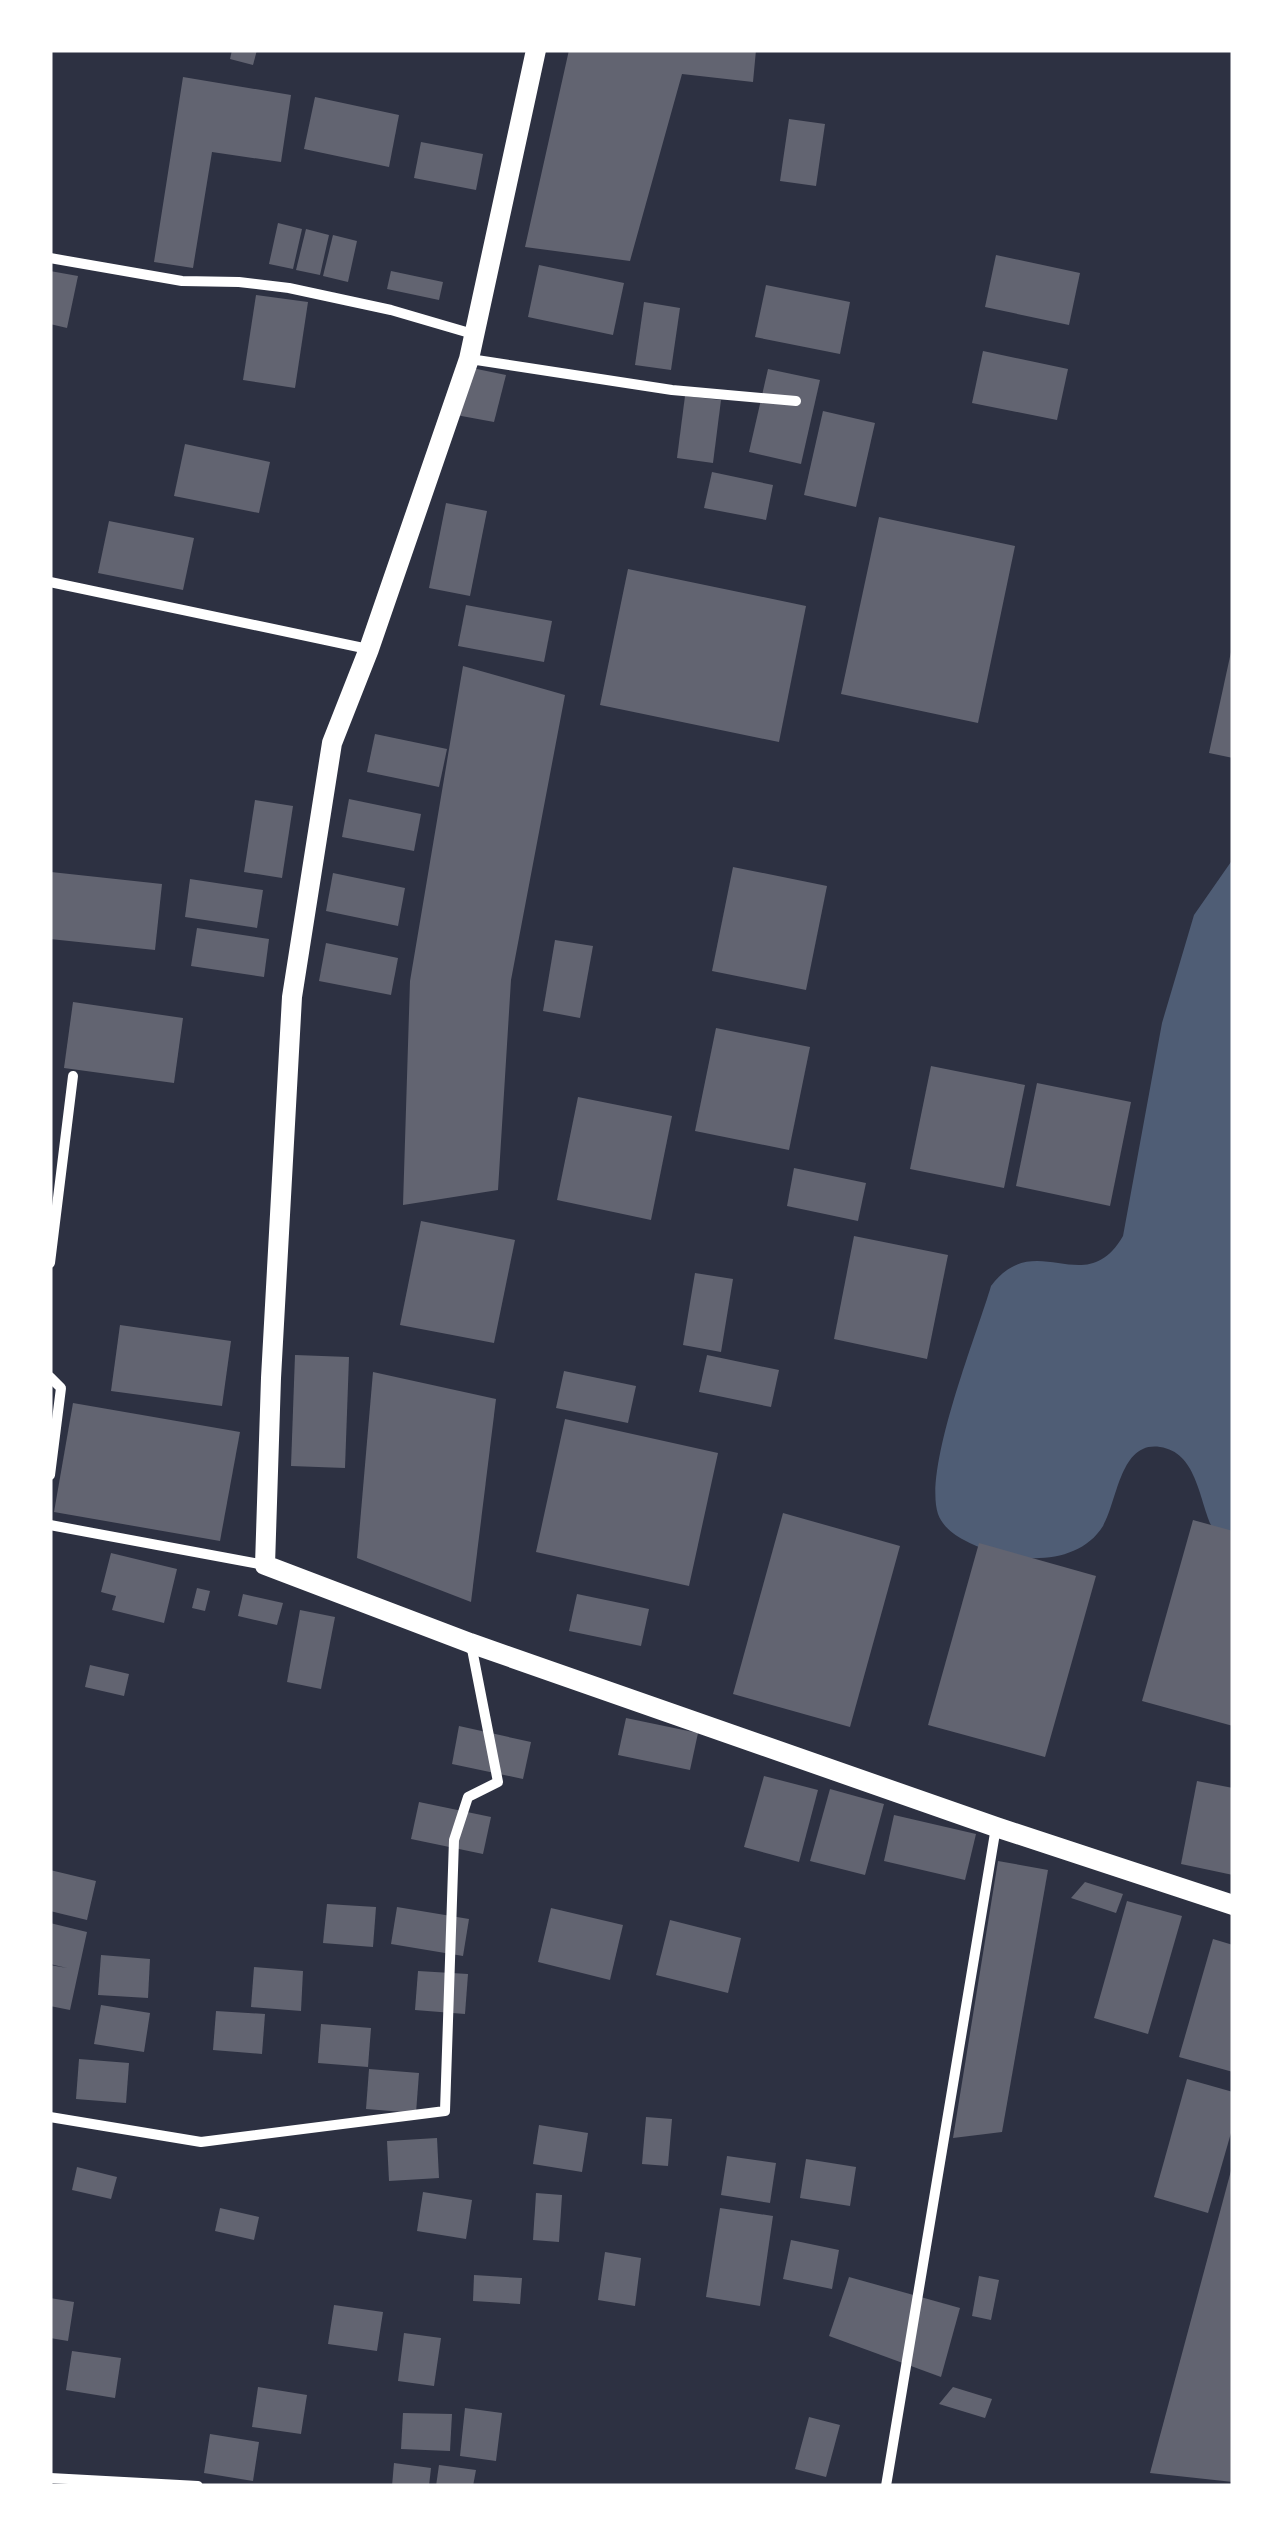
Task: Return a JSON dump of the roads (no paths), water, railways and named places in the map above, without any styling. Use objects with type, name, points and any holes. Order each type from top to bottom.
[{"type":"main road","points":[[536,50],[468,359],[370,649],[332,743],[292,998],[265,1565],[470,1643],[996,1828],[1233,1904]]},
{"type":"street","points":[[50,258],[182,281],[290,288],[392,310],[474,335]]},
{"type":"street","points":[[468,359],[672,390],[796,400]]},
{"type":"street","points":[[50,582],[370,649]]},
{"type":"street","points":[[50,1263],[73,1076]]},
{"type":"street","points":[[50,1377],[61,1388],[50,1475]]},
{"type":"street","points":[[50,1525],[265,1565]]},
{"type":"street","points":[[50,2117],[202,2142],[445,2111],[454,1840],[468,1797],[498,1782],[470,1643]]},
{"type":"street","points":[[886,2486],[996,1828]]},
{"type":"street","points":[[50,2478],[198,2486]]},
{"type":"water","points":[[1233,859],[1233,1556],[1211,1525],[1189,1467],[1172,1451],[1160,1447],[1136,1453],[1122,1474],[1103,1526],[1075,1550],[1038,1558],[980,1548],[946,1526],[938,1514],[935,1493],[944,1435],[991,1286],[1008,1269],[1025,1262],[1093,1263],[1108,1255],[1123,1236],[1162,1023],[1194,915]]}]
